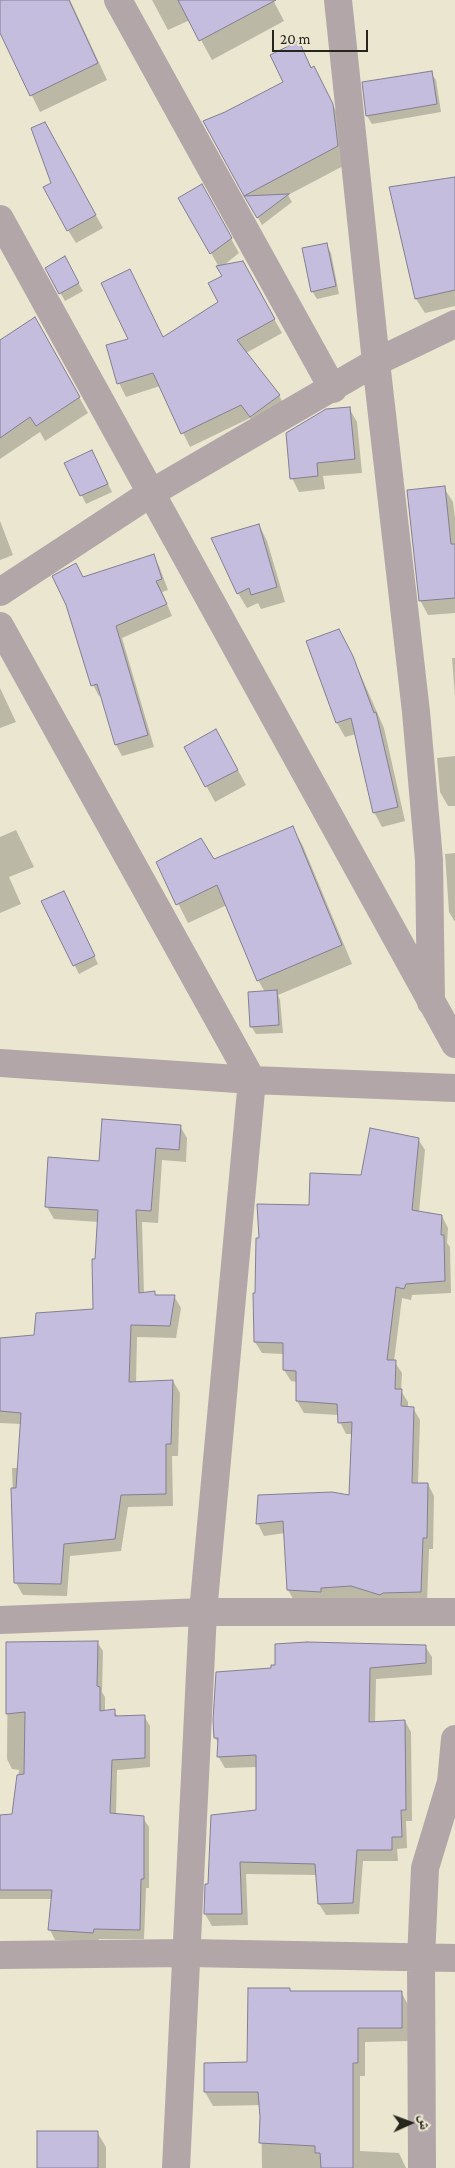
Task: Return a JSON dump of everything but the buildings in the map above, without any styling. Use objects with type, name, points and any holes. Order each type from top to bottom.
[{"type":"street","points":[[118,0],[333,388]]},
{"type":"street","points":[[338,0],[376,362],[418,731],[429,860],[431,1002]]},
{"type":"street","points":[[0,219],[455,1044]]},
{"type":"street","points":[[0,592],[152,494],[376,362],[455,324]]},
{"type":"street","points":[[0,626],[252,1080],[203,1612],[188,1953],[176,2168]]},
{"type":"street","points":[[0,1063],[252,1080],[455,1088]]},
{"type":"street","points":[[0,1620],[203,1612],[455,1612]]},
{"type":"street","points":[[422,2168],[421,1959],[425,1868],[451,1782],[455,1739]]},
{"type":"street","points":[[0,1955],[188,1953],[421,1959],[455,1958]]}]
